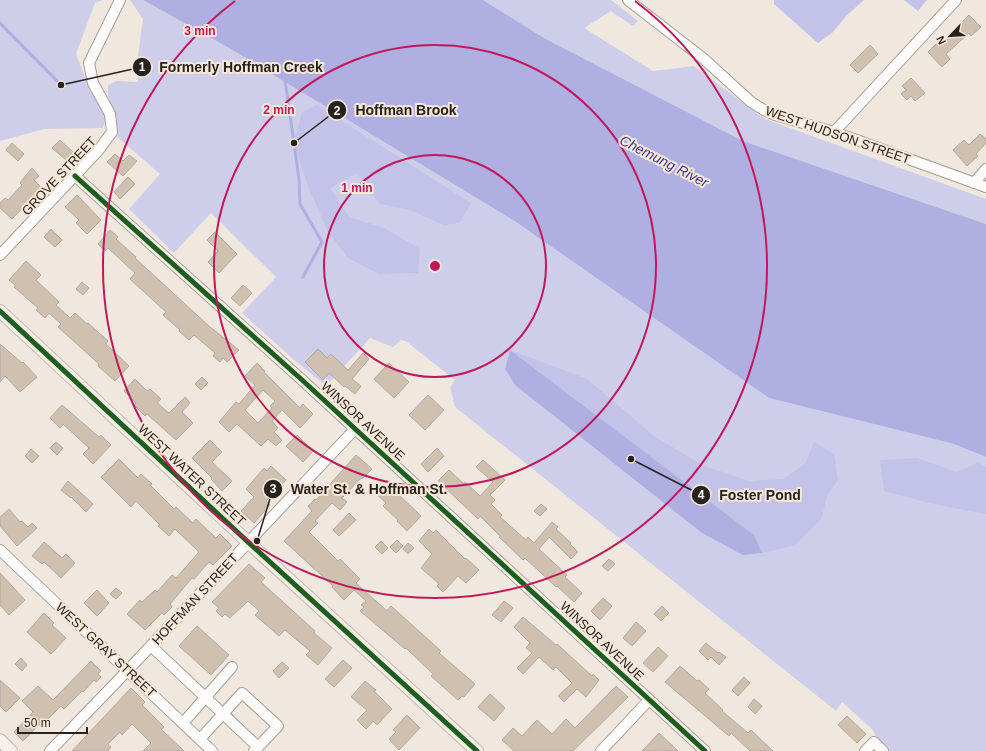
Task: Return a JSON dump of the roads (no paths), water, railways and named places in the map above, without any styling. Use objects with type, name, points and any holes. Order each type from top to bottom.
[{"type":"main road","name":"WEST WATER STREET","points":[[0,311],[248,542],[478,751]]},
{"type":"main road","points":[[0,740],[11,751]]},
{"type":"street","name":"GROVE STREET","points":[[0,255],[98,151],[112,132],[110,114],[93,83],[89,63],[120,0]]},
{"type":"street","name":"WEST HUDSON STREET","points":[[628,0],[704,59],[751,102],[775,115],[834,132],[986,187]]},
{"type":"street","points":[[834,132],[956,0]]},
{"type":"street","points":[[974,183],[986,170]]},
{"type":"street","name":"WINSOR AVENUE","points":[[75,176],[355,429],[705,751]]},
{"type":"street","name":"HOFFMAN STREET","points":[[50,751],[355,429]]},
{"type":"street","name":"WEST GRAY STREET","points":[[0,550],[212,751]]},
{"type":"street","points":[[151,646],[223,714],[256,749],[278,726],[242,693],[223,714],[200,739]]},
{"type":"street","points":[[182,723],[232,667]]},
{"type":"street","points":[[601,751],[649,700]]},
{"type":"street","points":[[865,751],[874,742],[883,751]]},
{"type":"water","name":"Chemung River","points":[[143,0],[483,0],[544,38],[743,141],[986,224],[986,457],[954,444],[769,398],[513,220],[229,48]]},
{"type":"water","points":[[510,350],[754,535],[762,553],[743,555],[702,533],[515,385],[505,369]]},
{"type":"waterway","points":[[0,23],[61,85]]},
{"type":"waterway","points":[[285,80],[299,179],[300,204],[322,242],[303,277]]},
{"type":"place","name":"Formerly Hoffman Creek","points":[[61,85]]},
{"type":"place","name":"Hoffman Brook","points":[[294,143]]},
{"type":"place","name":"Foster Pond","points":[[631,459]]},
{"type":"place","name":"Water St. & Hoffman St.","points":[[257,541]]}]
